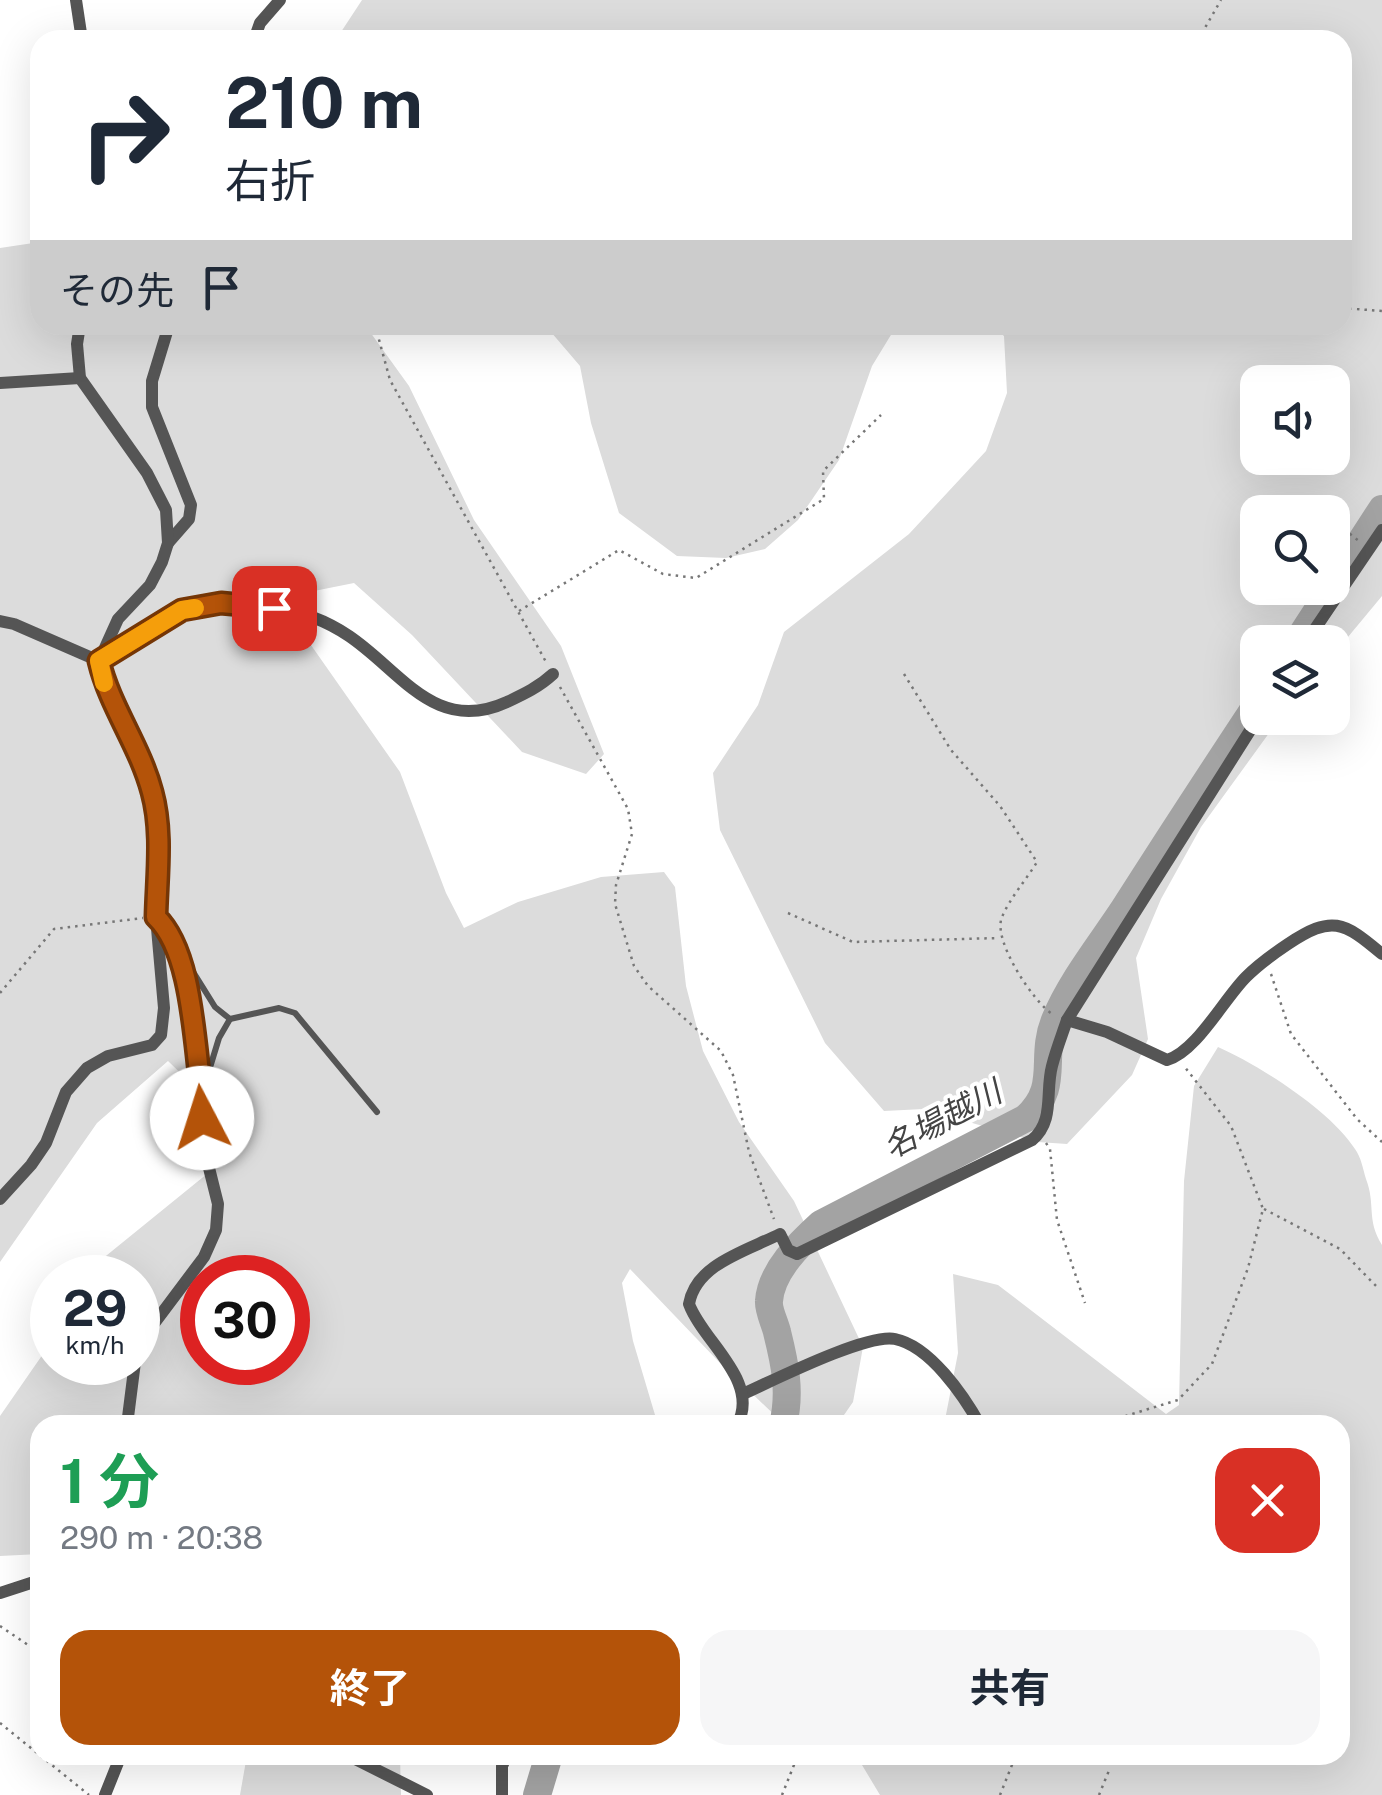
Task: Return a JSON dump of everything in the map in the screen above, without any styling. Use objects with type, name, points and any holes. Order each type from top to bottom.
[{"type":"street","points":[[76,0],[80,30]]},
{"type":"street","points":[[258,30],[280,0]]},
{"type":"street","points":[[78,335],[80,378],[147,473],[166,510],[168,544]]},
{"type":"street","points":[[0,1198],[31,1166],[46,1142],[66,1092],[87,1068],[108,1056],[152,1045],[161,1034],[164,1008],[156,917],[159,821],[152,787],[105,686],[99,661],[118,620],[150,585],[168,544],[189,519],[190,505],[152,407],[152,381],[166,335]]},
{"type":"street","points":[[0,383],[80,378]]},
{"type":"street","points":[[1318,625],[1382,530]]},
{"type":"street","points":[[99,661],[182,610],[221,603],[274,608],[318,618],[350,636],[402,682],[442,708],[464,714],[493,708],[538,687],[553,674]]},
{"type":"street","points":[[0,621],[99,661]]},
{"type":"street","points":[[740,1415],[742,1394],[735,1374],[694,1319],[689,1304],[691,1291],[708,1270],[783,1241],[796,1254],[1032,1140],[1041,1132],[1046,1122],[1051,1070],[1067,1020],[1247,735]]},
{"type":"street","points":[[156,917],[170,930],[181,953],[202,1096],[202,1140],[218,1204],[216,1230],[204,1257],[160,1315]]},
{"type":"street","points":[[1067,1020],[1106,1032],[1167,1060],[1177,1057],[1266,958],[1314,926],[1342,926],[1382,954]]},
{"type":"street","points":[[742,1394],[862,1343],[894,1338],[917,1350],[946,1374],[975,1415]]},
{"type":"street","points":[[128,1415],[132,1385]]},
{"type":"street","points":[[0,1593],[30,1583]]},
{"type":"street","points":[[105,1795],[117,1765]]},
{"type":"street","points":[[367,1765],[427,1795]]},
{"type":"street","points":[[502,1795],[503,1765]]},
{"type":"lane","points":[[181,953],[215,1007],[230,1019]]},
{"type":"lane","points":[[202,1096],[218,1038],[230,1019],[278,1008],[295,1014],[378,1112]]},
{"type":"path","points":[[1204,30],[1221,0]]},
{"type":"path","points":[[1352,309],[1382,311]]},
{"type":"path","points":[[377,335],[390,380],[628,809],[632,834],[614,904],[634,966],[648,986],[721,1051],[732,1075],[749,1152],[783,1241]]},
{"type":"path","points":[[518,611],[620,550],[663,574],[696,578],[824,498],[823,471],[881,415]]},
{"type":"path","points":[[904,674],[951,750],[1000,806],[1037,862],[1000,920],[1000,938],[1036,1002],[1050,1014]]},
{"type":"path","points":[[788,913],[853,942],[1000,938]]},
{"type":"path","points":[[0,993],[54,929],[156,917]]},
{"type":"path","points":[[1266,958],[1291,1034],[1357,1119],[1382,1142]]},
{"type":"path","points":[[1129,1415],[1178,1400],[1212,1364],[1248,1268],[1263,1208],[1231,1126],[1177,1057]]},
{"type":"path","points":[[1041,1132],[1050,1150],[1057,1220],[1085,1303]]},
{"type":"path","points":[[1263,1208],[1340,1248],[1376,1286]]},
{"type":"path","points":[[0,1626],[30,1645]]},
{"type":"path","points":[[0,1723],[30,1747]]},
{"type":"path","points":[[52,1765],[89,1795]]},
{"type":"path","points":[[782,1795],[794,1765]]},
{"type":"path","points":[[1000,1795],[1012,1765]]},
{"type":"path","points":[[1099,1795],[1110,1768]]},
{"type":"shaded area","points":[[362,0],[1382,0],[1382,596],[1350,635],[1350,625],[1240,625],[1240,735],[1268,735],[1201,827],[1161,899],[1136,958],[1148,1039],[1132,1075],[1067,1144],[1038,1142],[924,1109],[884,1111],[825,1043],[720,830],[713,773],[758,705],[784,632],[909,534],[986,451],[1007,393],[1003,335],[1352,335],[1352,30],[342,30]]},
{"type":"shaded area","points":[[30,244],[30,335],[372,335],[409,386],[474,520],[561,646],[604,754],[586,774],[522,752],[412,635],[354,583],[299,594],[299,628],[400,772],[446,893],[464,928],[518,902],[601,877],[664,872],[675,887],[686,986],[703,1051],[739,1122],[794,1201],[863,1347],[853,1402],[844,1415],[775,1415],[630,1269],[622,1283],[633,1341],[655,1415],[30,1415],[30,1554],[0,1556],[0,1416],[30,1373],[30,1385],[160,1385],[160,1255],[107,1255],[234,1152],[235,1126],[168,1061],[97,1123],[0,1262],[0,248]]},
{"type":"shaded area","points":[[554,335],[891,335],[872,366],[839,460],[798,520],[765,549],[726,558],[677,556],[619,513],[591,423],[580,366]]},
{"type":"shaded area","points":[[1218,1047],[1253,1065],[1293,1090],[1344,1134],[1360,1159],[1369,1188],[1374,1227],[1382,1245],[1382,1795],[880,1795],[862,1765],[1350,1765],[1350,1415],[946,1415],[958,1353],[953,1274],[998,1285],[1166,1414],[1179,1405],[1184,1181],[1194,1086]]},
{"type":"shaded area","points":[[245,1765],[400,1765],[401,1795],[240,1795]]},
{"type":"waterway","name":"名場越川","points":[[1350,558],[1382,509]]},
{"type":"waterway","name":"名場越川","points":[[1308,625],[1321,605]]},
{"type":"waterway","name":"名場越川","points":[[785,1415],[786,1378],[769,1305],[781,1268],[821,1224],[1026,1118],[1037,1106],[1046,1083],[1051,1034],[1069,991],[1240,731]]},
{"type":"waterway","name":"名場越川","points":[[537,1795],[546,1765]]},
{"type":"slow traffic","points":[[104,683],[99,661],[182,610],[195,608]]},
{"type":"route","points":[[202,1118],[181,953],[170,930],[156,917],[159,821],[152,787],[105,686],[99,661],[182,610],[221,603],[274,608]]}]
